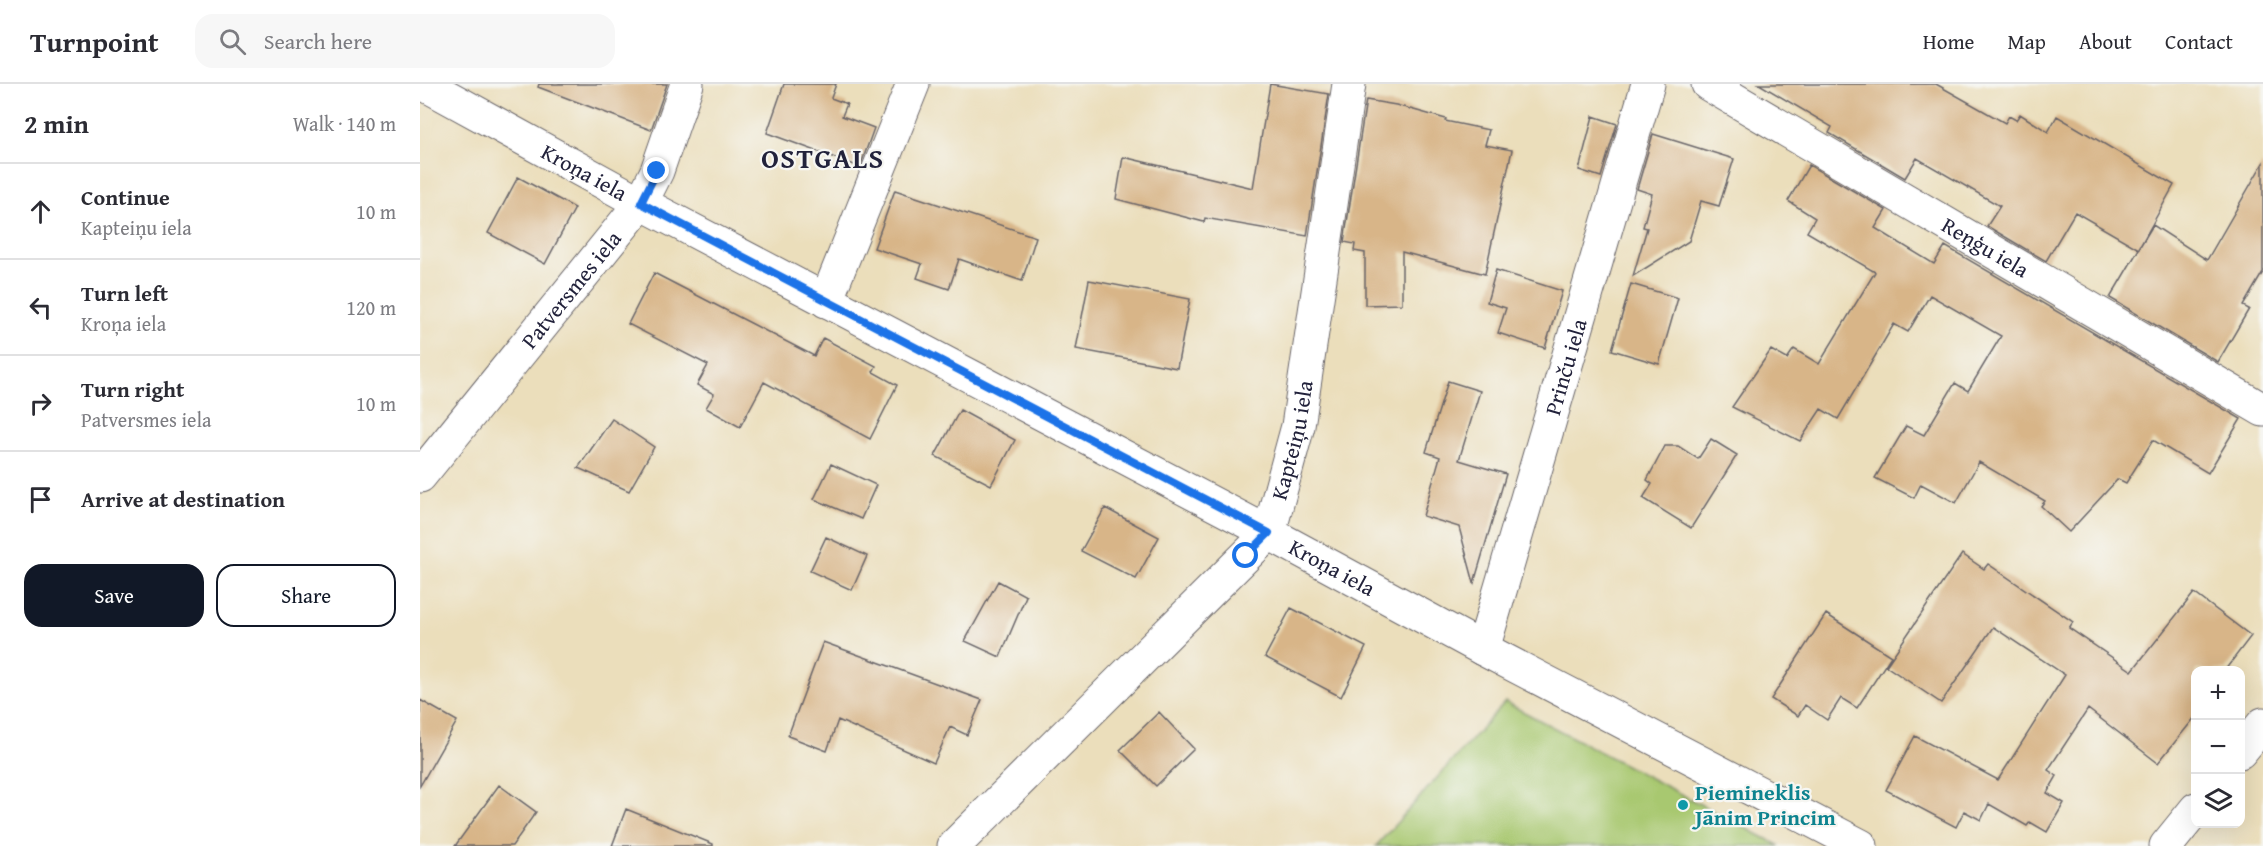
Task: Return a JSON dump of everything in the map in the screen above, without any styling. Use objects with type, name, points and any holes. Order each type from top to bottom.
[{"type":"street","name":"Kroņa iela","points":[[424,84],[641,203],[1269,533],[1483,649],[1861,846]]},
{"type":"street","name":"Patversmes iela","points":[[420,476],[641,203],[657,171],[687,84]]},
{"type":"street","points":[[826,300],[913,84]]},
{"type":"street","name":"Kapteiņu iela","points":[[1269,533],[1298,426],[1349,84]]},
{"type":"street","name":"Prinču iela","points":[[1483,649],[1648,84]]},
{"type":"street","name":"Reņģu iela","points":[[1708,84],[2263,410]]},
{"type":"street","points":[[954,846],[1269,533]]},
{"type":"street","points":[[2245,747],[2263,724]]},
{"type":"street","points":[[2166,846],[2191,815]]},
{"type":"green space","points":[[1505,702],[1780,846],[1376,846]]},
{"type":"building","points":[[539,84],[667,84],[651,130],[538,87]]},
{"type":"building","points":[[784,84],[836,84],[831,98],[847,104],[842,116],[874,128],[860,167],[767,133]]},
{"type":"building","points":[[1270,84],[1329,94],[1307,236],[1205,218],[1204,222],[1116,199],[1123,157],[1253,188]]},
{"type":"building","points":[[1759,84],[1936,84],[2005,123],[2009,116],[2016,120],[2020,114],[2048,132],[2057,116],[2174,185],[2139,248],[2153,225],[2207,260],[2263,163],[2263,272],[2243,306],[2249,309],[2218,362],[2110,298],[2139,249],[2075,212],[2046,261],[1987,226],[2000,206],[1917,158],[1905,178],[1829,133],[1832,127]]},
{"type":"building","points":[[1366,100],[1396,105],[1446,119],[1445,121],[1489,130],[1485,145],[1512,150],[1485,274],[1402,252],[1402,304],[1365,305],[1365,253],[1354,251],[1355,244],[1344,242]]},
{"type":"building","points":[[1593,116],[1617,124],[1601,177],[1579,170]]},
{"type":"building","points":[[1653,134],[1734,159],[1719,206],[1701,201],[1689,241],[1633,276],[1647,228],[1643,227],[1652,194],[1637,189]]},
{"type":"building","points":[[1809,165],[1886,210],[1875,228],[1934,264],[1945,246],[2241,419],[2208,473],[2153,440],[2126,483],[2118,479],[2069,532],[2041,506],[2045,501],[1979,462],[1956,503],[1921,484],[1914,498],[1875,478],[1906,426],[1924,435],[1955,383],[1968,391],[2001,336],[1930,295],[1908,332],[1894,324],[1838,419],[1821,409],[1800,441],[1732,407],[1771,350],[1787,359],[1794,349],[1819,364],[1875,272],[1807,232],[1815,218],[1788,201]]},
{"type":"building","points":[[518,177],[575,208],[545,264],[488,233]]},
{"type":"building","points":[[895,190],[1036,237],[1022,281],[959,259],[949,289],[917,278],[922,264],[874,248]]},
{"type":"building","points":[[1496,270],[1562,291],[1545,348],[1498,333],[1506,308],[1487,302]]},
{"type":"building","points":[[654,273],[814,356],[823,338],[876,366],[873,372],[897,385],[870,439],[764,382],[740,427],[706,408],[714,394],[697,385],[708,365],[628,324]]},
{"type":"building","points":[[1089,280],[1190,299],[1177,368],[1076,349]]},
{"type":"building","points":[[1631,284],[1678,298],[1659,364],[1612,350]]},
{"type":"building","points":[[1448,381],[1480,391],[1459,460],[1506,474],[1474,583],[1459,527],[1423,516],[1440,457],[1426,452]]},
{"type":"building","points":[[960,410],[1015,440],[991,485],[935,456]]},
{"type":"building","points":[[612,419],[654,447],[629,491],[578,468]]},
{"type":"building","points":[[1711,439],[1737,455],[1691,528],[1643,498],[1652,484],[1647,480],[1665,446],[1678,446],[1698,459]]},
{"type":"building","points":[[831,464],[876,485],[861,519],[814,499]]},
{"type":"building","points":[[1105,508],[1159,537],[1136,579],[1081,551]]},
{"type":"building","points":[[826,537],[867,556],[852,590],[810,571]]},
{"type":"building","points":[[1962,554],[1984,569],[1988,564],[2073,622],[2069,628],[2132,671],[2194,593],[2251,636],[2228,666],[2191,666],[2191,722],[2158,763],[2088,709],[2048,770],[2057,776],[2047,793],[2064,803],[2047,832],[2030,822],[2027,826],[1989,804],[1981,820],[1964,811],[1956,827],[1886,790],[1915,736],[1998,780],[2065,675],[1993,627],[1941,703],[1886,666]]},
{"type":"building","points":[[998,581],[1026,596],[1000,657],[965,641]]},
{"type":"building","points":[[1291,608],[1366,647],[1341,697],[1265,657]]},
{"type":"building","points":[[1826,614],[1891,656],[1857,708],[1841,698],[1827,720],[1805,705],[1798,716],[1771,699]]},
{"type":"building","points":[[823,642],[982,700],[967,735],[950,727],[934,763],[838,720],[827,751],[788,736]]},
{"type":"building","points":[[420,700],[457,721],[420,786]]},
{"type":"building","points":[[1159,712],[1194,749],[1156,786],[1120,750]]},
{"type":"building","points":[[499,785],[536,812],[512,846],[455,846]]},
{"type":"building","points":[[626,809],[713,844],[713,846],[612,846]]},
{"type":"place","name":"Piemineklis Jānim Princim","points":[[1683,805]]},
{"type":"district","name":"OSTGALS","points":[[823,158]]},
{"type":"route","points":[[657,171],[641,203],[1269,533],[1246,556]]}]
